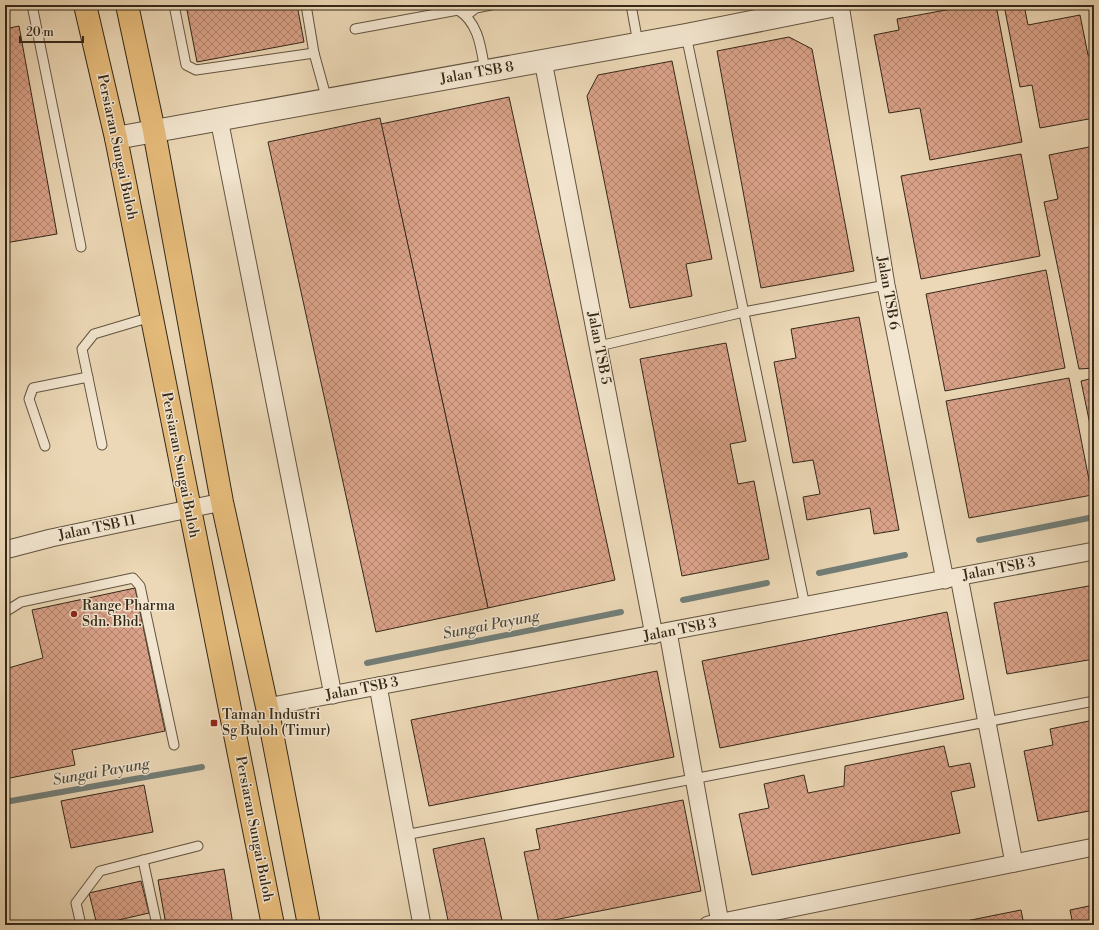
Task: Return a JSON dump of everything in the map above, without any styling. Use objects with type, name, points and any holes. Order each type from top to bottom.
[{"type":"main road","name":"Persiaran Sungai Buloh","points":[[85,5],[116,138],[273,925]]},
{"type":"main road","points":[[127,5],[154,131],[222,502],[267,708],[309,925]]},
{"type":"street","name":"Jalan TSB 8","points":[[116,138],[686,35],[788,10],[836,5]]},
{"type":"street","name":"Jalan TSB 6","points":[[840,5],[886,285],[952,578],[987,723],[1014,863]]},
{"type":"street","name":"Jalan TSB 5","points":[[543,61],[598,346],[694,780],[714,924]]},
{"type":"street","points":[[219,119],[333,695]]},
{"type":"street","name":"Jalan TSB 11","points":[[5,550],[51,538],[222,502]]},
{"type":"street","name":"Jalan TSB 3","points":[[267,708],[1094,552]]},
{"type":"street","points":[[378,686],[422,925]]},
{"type":"street","points":[[714,924],[1094,847]]},
{"type":"lane","points":[[32,5],[81,247]]},
{"type":"lane","points":[[174,5],[186,65],[196,70],[314,53]]},
{"type":"lane","points":[[306,5],[314,53],[327,100]]},
{"type":"lane","points":[[467,15],[476,8],[491,5]]},
{"type":"lane","points":[[631,5],[638,43]]},
{"type":"lane","points":[[355,29],[458,10],[467,15],[478,35],[485,71]]},
{"type":"lane","points":[[686,35],[805,606]]},
{"type":"lane","points":[[598,346],[744,312],[886,285]]},
{"type":"lane","points":[[102,445],[82,349],[94,334],[151,317]]},
{"type":"lane","points":[[45,446],[29,398],[33,388],[88,377]]},
{"type":"lane","points":[[5,612],[21,602],[133,578],[140,586],[174,745]]},
{"type":"lane","points":[[405,835],[1094,701]]},
{"type":"lane","points":[[80,925],[76,903],[100,871],[198,846]]},
{"type":"lane","points":[[143,860],[157,925]]},
{"type":"building","points":[[186,5],[297,5],[304,42],[197,62]]},
{"type":"building","points":[[973,5],[996,5],[1022,142],[930,160],[920,108],[889,113],[874,35],[899,30],[897,19]]},
{"type":"building","points":[[1004,5],[1024,5],[1028,25],[1080,15],[1088,55],[1094,53],[1094,118],[1040,128],[1032,85],[1020,87]]},
{"type":"building","points":[[19,26],[57,234],[5,243],[5,29]]},
{"type":"building","points":[[789,37],[812,49],[854,271],[761,288],[717,51]]},
{"type":"building","points":[[672,61],[712,259],[686,264],[692,296],[630,308],[587,96],[598,75]]},
{"type":"building","points":[[509,97],[615,580],[488,608],[381,124]]},
{"type":"building","points":[[380,118],[488,608],[376,632],[268,142]]},
{"type":"building","points":[[1094,146],[1094,368],[1079,369],[1044,202],[1058,199],[1049,155]]},
{"type":"building","points":[[1021,154],[1040,256],[921,279],[901,176]]},
{"type":"building","points":[[1046,270],[1065,368],[945,391],[926,294]]},
{"type":"building","points":[[859,317],[899,530],[874,534],[870,508],[807,520],[803,497],[820,494],[813,460],[793,463],[774,362],[796,358],[791,329]]},
{"type":"building","points":[[726,343],[746,441],[730,444],[738,484],[754,481],[769,559],[682,576],[640,359]]},
{"type":"building","points":[[1069,378],[1092,495],[969,518],[946,401]]},
{"type":"building","points":[[1094,378],[1094,444],[1081,381]]},
{"type":"building","points":[[1094,585],[1094,659],[1007,674],[994,603]]},
{"type":"building","points":[[135,588],[165,731],[72,750],[75,765],[5,779],[5,669],[43,658],[32,610]]},
{"type":"building","points":[[947,612],[964,699],[720,748],[702,661]]},
{"type":"building","points":[[657,671],[674,757],[429,806],[411,720]]},
{"type":"building","points":[[1094,720],[1094,810],[1038,821],[1024,751],[1053,745],[1050,729]]},
{"type":"building","points":[[944,746],[949,767],[970,763],[975,787],[951,792],[960,833],[752,875],[739,814],[769,808],[764,784],[804,775],[808,793],[844,786],[845,766]]},
{"type":"building","points":[[144,785],[153,832],[71,848],[61,801]]},
{"type":"building","points":[[683,800],[701,891],[539,923],[524,852],[540,849],[536,829]]},
{"type":"building","points":[[484,838],[503,925],[449,925],[433,849]]},
{"type":"building","points":[[224,869],[233,925],[166,925],[158,880]]},
{"type":"building","points":[[141,881],[149,913],[97,925],[89,893]]},
{"type":"building","points":[[1094,905],[1094,925],[1073,925],[1070,910]]},
{"type":"building","points":[[1021,910],[1024,925],[946,925]]},
{"type":"waterway","name":"Sungai Payung","points":[[979,540],[1094,517]]},
{"type":"waterway","name":"Sungai Payung","points":[[819,573],[905,555]]},
{"type":"waterway","name":"Sungai Payung","points":[[683,600],[767,583]]},
{"type":"waterway","name":"Sungai Payung","points":[[367,663],[621,612]]},
{"type":"waterway","name":"Sungai Payung","points":[[5,802],[202,767]]},
{"type":"place","name":"Range Pharma Sdn. Bhd.","points":[[74,614]]},
{"type":"place","name":"Taman Industri Sg Buloh (Timur)","points":[[214,723]]}]
